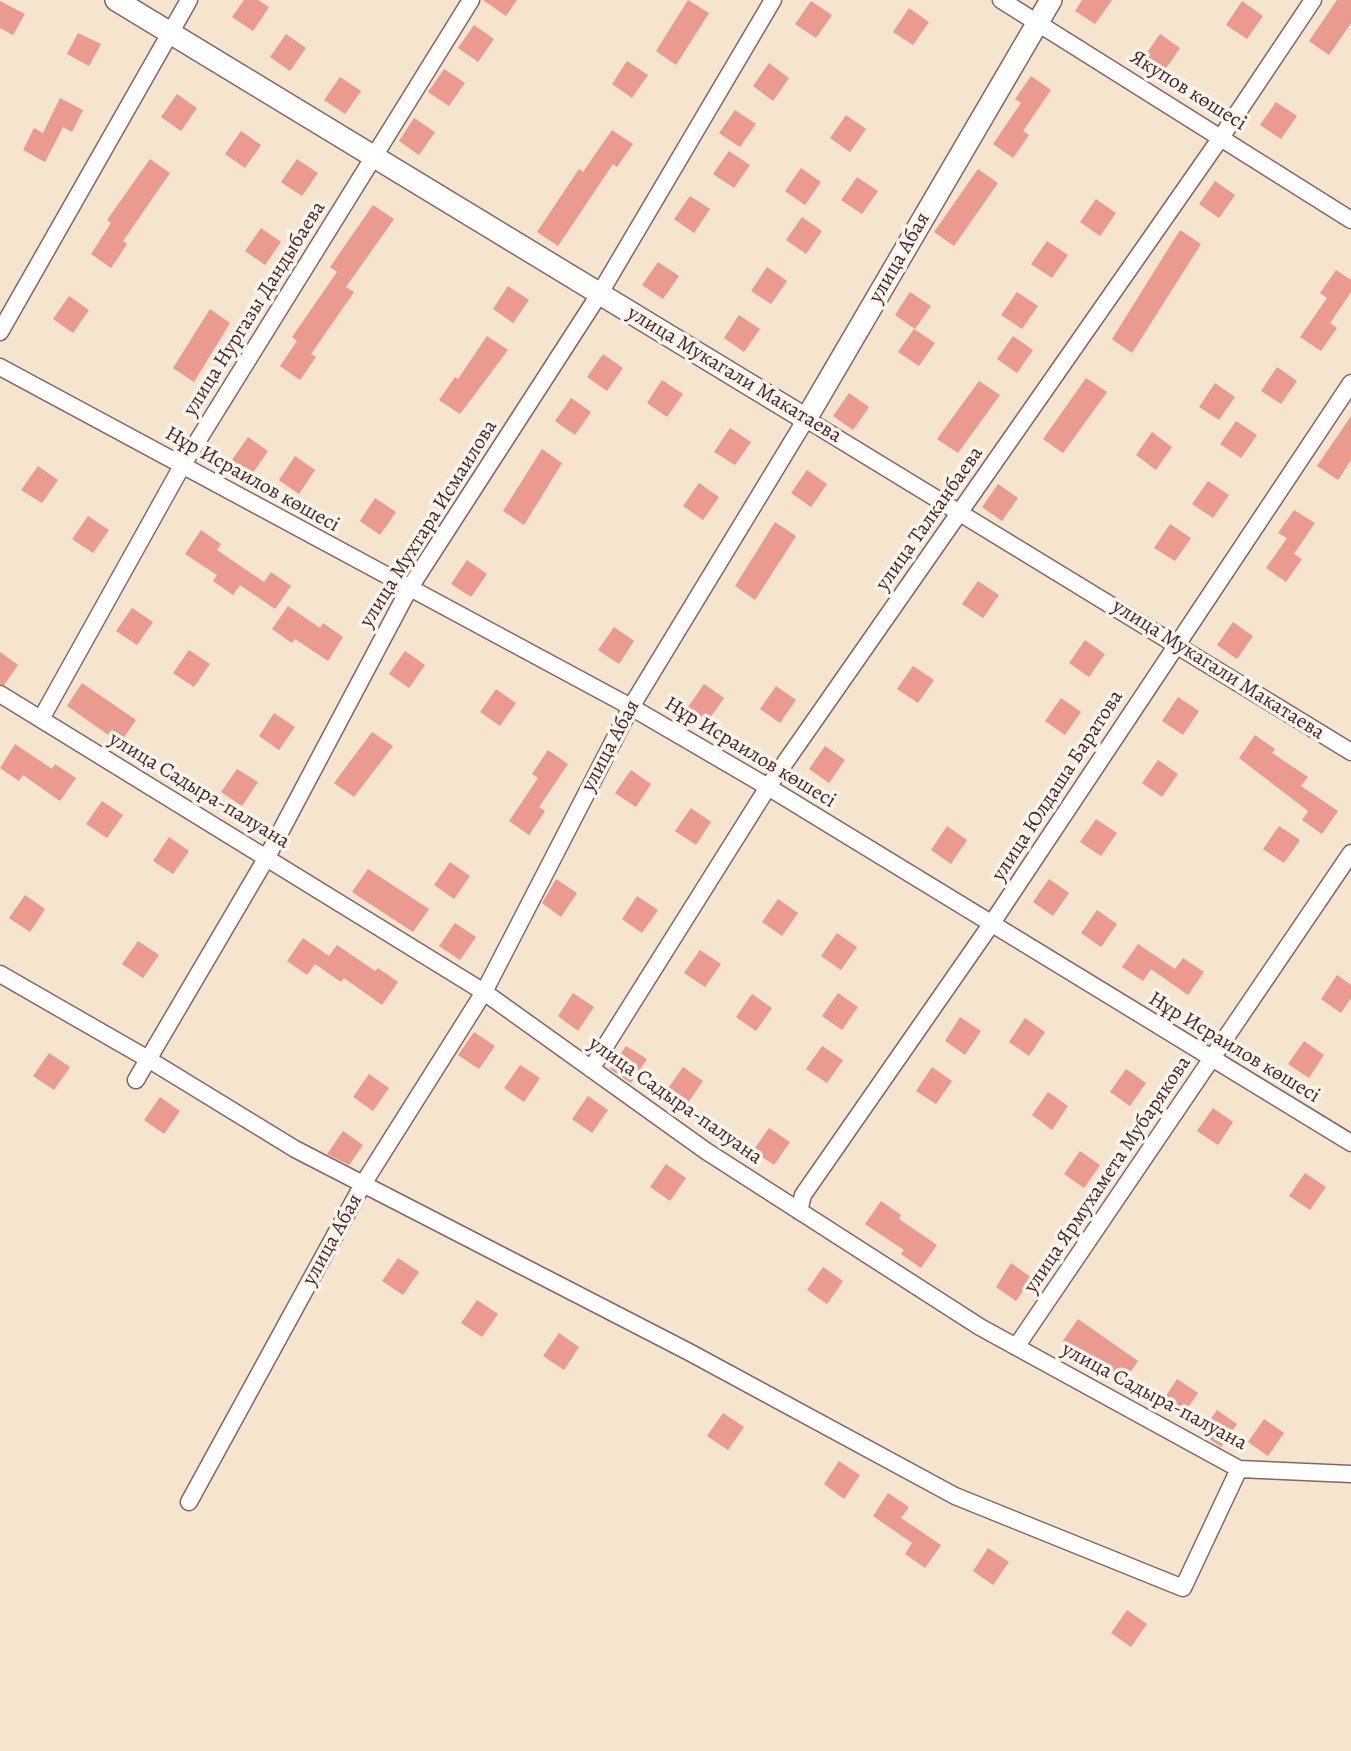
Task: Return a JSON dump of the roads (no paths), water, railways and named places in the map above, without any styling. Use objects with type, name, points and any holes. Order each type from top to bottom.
[{"type":"street","name":"улица Мукагали Макатаева","points":[[116,0],[961,511],[1351,752]]},
{"type":"street","points":[[0,332],[190,0]]},
{"type":"street","name":"улица Нургазы Дандыбаева","points":[[41,719],[182,466],[471,0]]},
{"type":"street","name":"улица Мухтара Исмаилова","points":[[136,1080],[267,857],[409,589],[600,293],[773,0]]},
{"type":"street","name":"Якупов көшесі","points":[[1001,0],[1222,136],[1351,220]]},
{"type":"street","name":"улица Абая","points":[[189,1502],[363,1184],[484,992],[631,707],[806,419],[1051,0]]},
{"type":"street","name":"улица Талканбаева","points":[[591,1069],[768,787],[1222,136],[1313,0]]},
{"type":"street","name":"Нұр Исраилов көшесі","points":[[0,367],[631,707],[768,787],[1212,1061],[1351,1143]]},
{"type":"street","name":"улица Юлдаша Баратова","points":[[799,1211],[803,1195],[992,923],[1351,383]]},
{"type":"street","name":"улица Садыра-палуана","points":[[0,694],[484,992],[706,1151],[980,1327],[1240,1469],[1351,1474]]},
{"type":"street","name":"улица Ярмухамета Мубарякова","points":[[1016,1347],[1351,853]]},
{"type":"street","points":[[0,974],[148,1059],[295,1149],[689,1352],[955,1496],[1183,1588],[1240,1469]]}]
